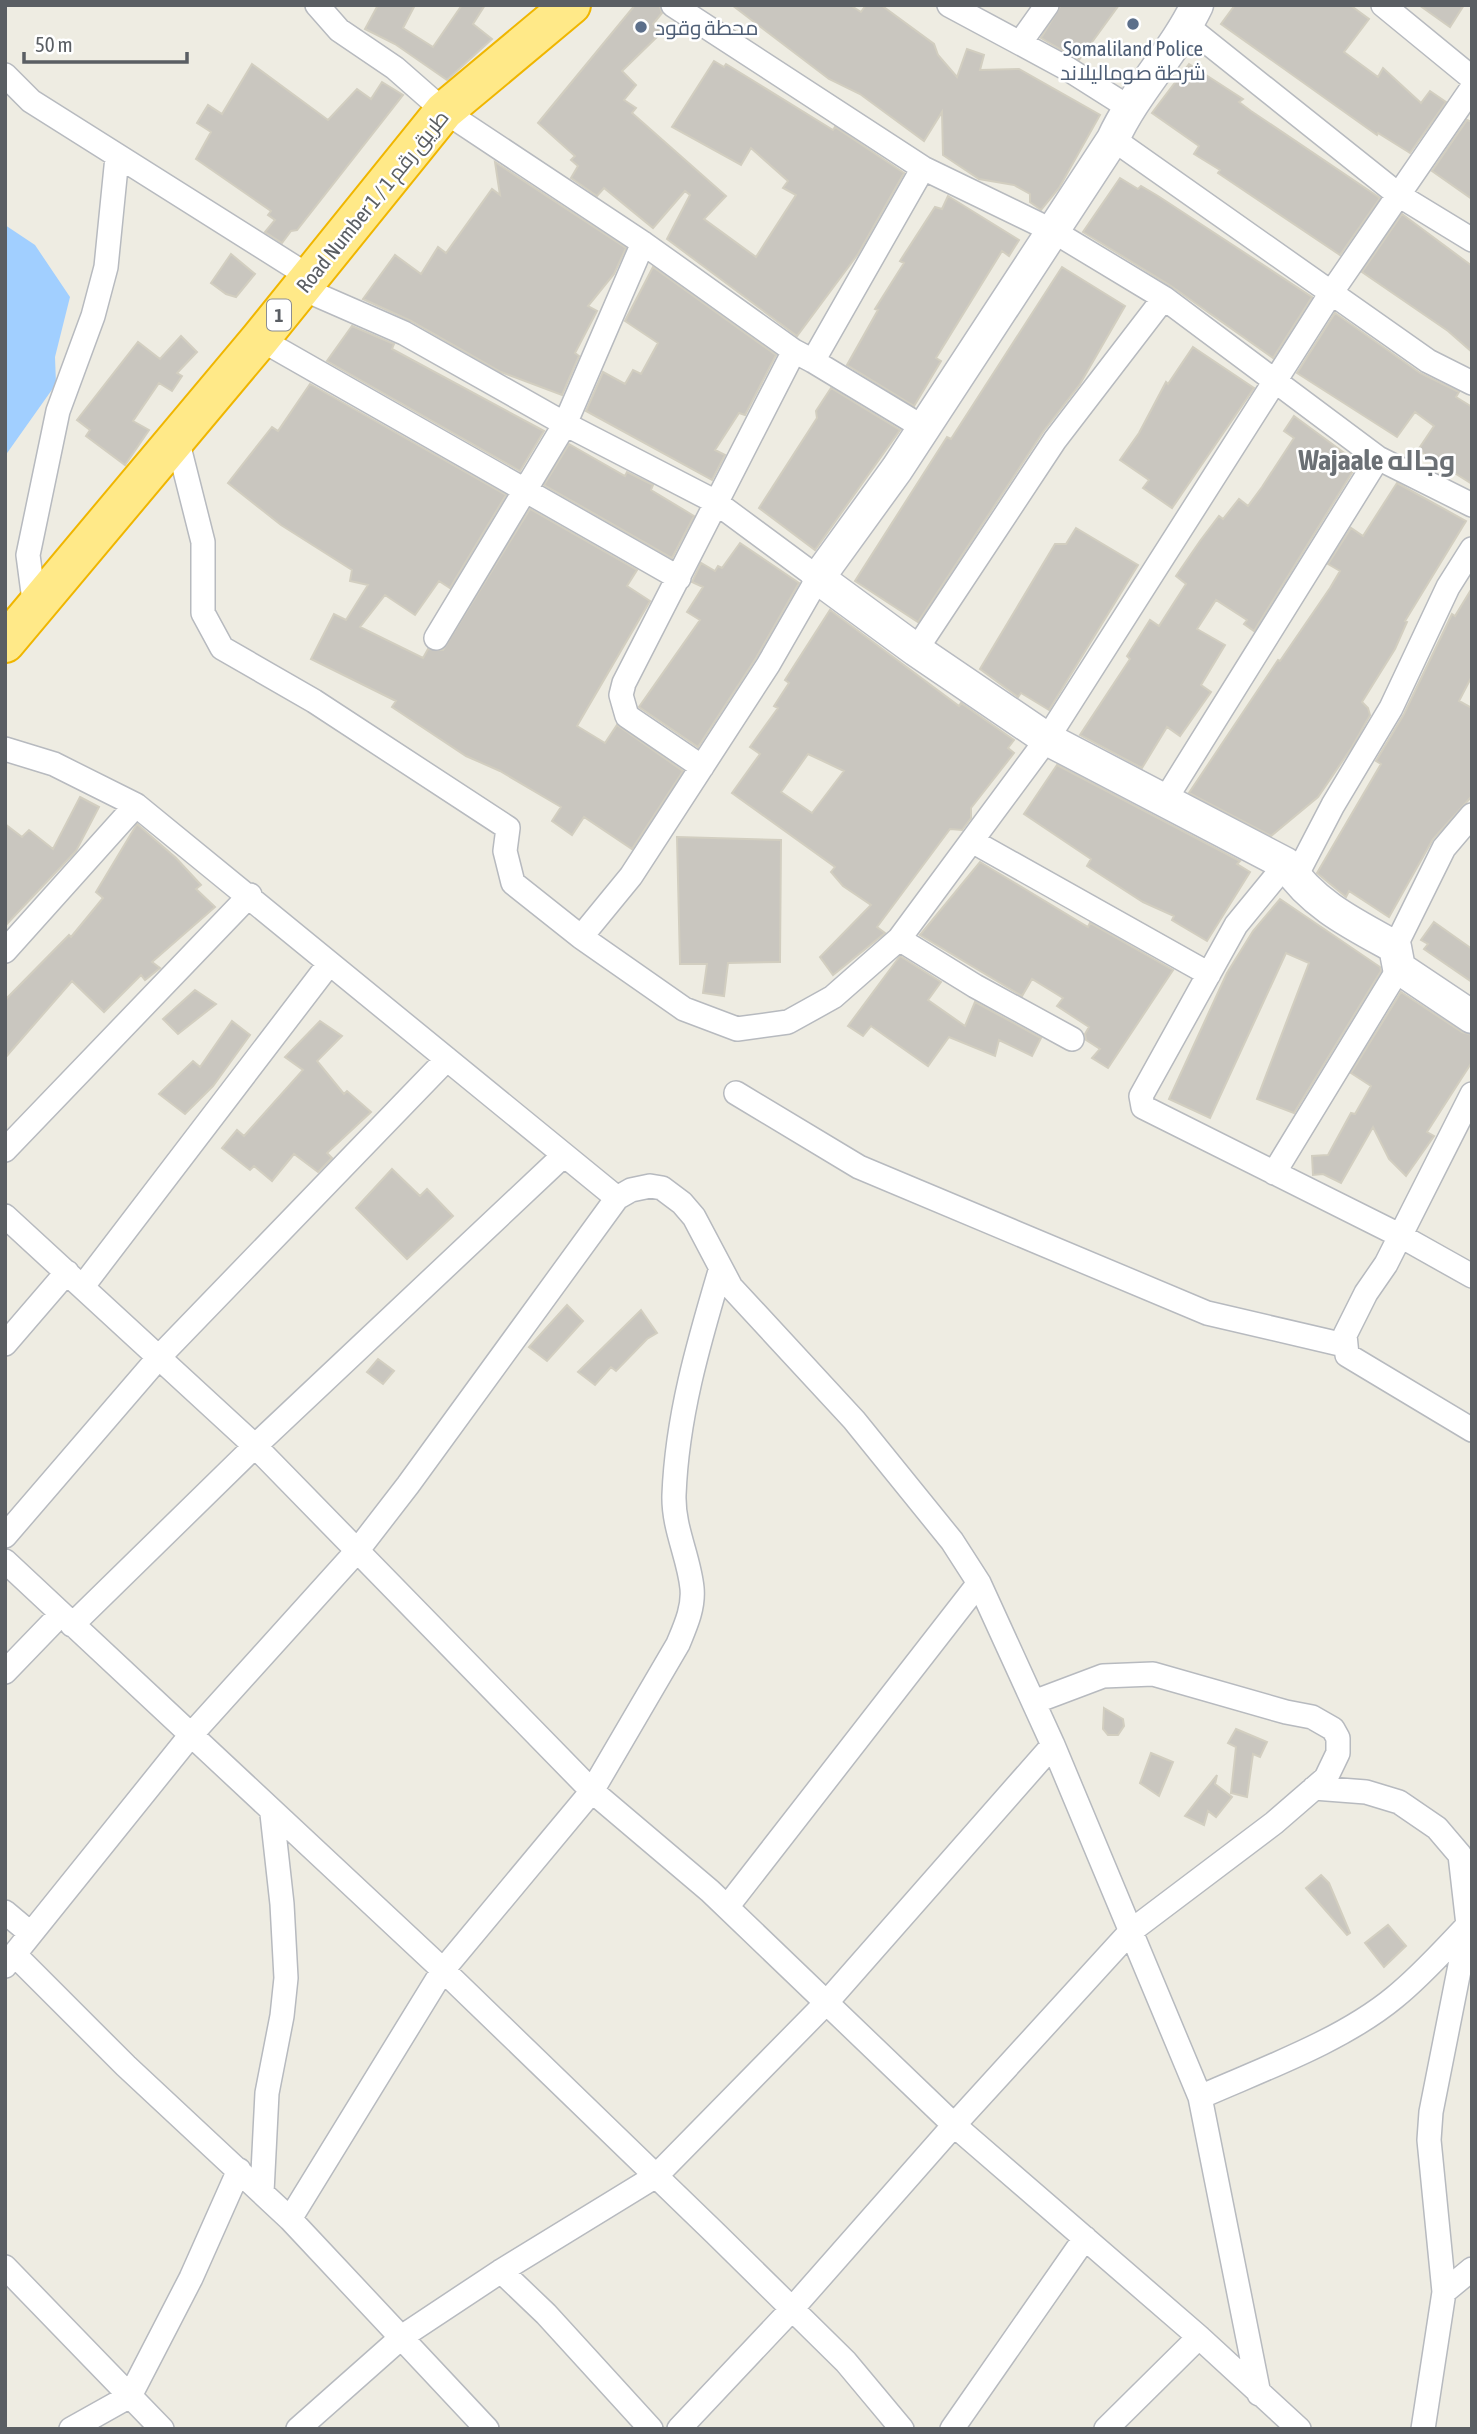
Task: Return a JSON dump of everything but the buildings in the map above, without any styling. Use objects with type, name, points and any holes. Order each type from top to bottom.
[{"type":"highway","name":"Road Number 1 / طريق رقم 1","points":[[5,643],[260,339],[444,111],[571,5]]},
{"type":"street","points":[[673,5],[923,168],[1053,231],[1164,298],[1378,457],[1472,505]]},
{"type":"street","points":[[949,5],[1068,69],[1128,107]]},
{"type":"street","points":[[1020,43],[1047,5]]},
{"type":"street","points":[[1383,5],[1472,78]]},
{"type":"street","points":[[315,8],[339,30],[395,68],[444,111],[643,243],[804,356],[924,428]]},
{"type":"street","points":[[581,937],[631,876],[768,666],[818,578],[866,514],[924,428],[1113,139],[1128,107],[1192,16],[1400,196],[1472,240]]},
{"type":"street","points":[[5,75],[31,101],[305,283],[404,333],[565,424],[715,501],[916,650],[1047,738],[1165,800],[1290,871],[1312,896],[1472,1017]]},
{"type":"street","points":[[177,439],[203,542],[203,613],[222,648],[314,701],[508,828],[505,851],[513,883],[581,937],[684,1009],[737,1029],[788,1022],[833,997],[900,939],[972,841],[1047,738],[1331,293],[1472,88]]},
{"type":"street","points":[[1113,139],[1428,361],[1472,383]]},
{"type":"street","points":[[35,608],[28,555],[58,411],[93,316],[106,267],[117,157]]},
{"type":"street","points":[[702,766],[640,727],[623,707],[621,695],[629,671],[679,578],[715,501],[923,168]]},
{"type":"street","points":[[436,638],[522,490],[565,424],[643,243]]},
{"type":"street","points":[[916,650],[1055,440],[1164,298]]},
{"type":"street","points":[[260,339],[679,578]]},
{"type":"street","points":[[1165,800],[1378,457]]},
{"type":"street","points":[[1472,549],[1448,587],[1391,708],[1333,805],[1290,871],[1236,925],[1141,1096],[1143,1107],[1399,1235],[1472,1276]]},
{"type":"street","points":[[5,749],[54,764],[136,805],[250,895],[329,964],[617,1198]]},
{"type":"street","points":[[5,951],[136,805]]},
{"type":"street","points":[[1274,1173],[1397,958],[1444,848],[1472,815]]},
{"type":"street","points":[[972,841],[1209,974]]},
{"type":"street","points":[[5,1150],[250,895]]},
{"type":"street","points":[[900,939],[975,986],[1072,1039]]},
{"type":"street","points":[[5,1344],[75,1279],[329,964]]},
{"type":"street","points":[[5,1536],[160,1356],[447,1059]]},
{"type":"street","points":[[736,1093],[859,1167],[1207,1313],[1344,1345]]},
{"type":"street","points":[[1472,1094],[1424,1192],[1399,1235],[1387,1264],[1366,1293],[1345,1335],[1344,1345],[1347,1355],[1472,1430]]},
{"type":"street","points":[[5,1672],[67,1619],[564,1155]]},
{"type":"street","points":[[487,2429],[403,2336],[290,2219],[10,1960],[190,1736],[357,1550],[408,1485],[617,1198],[631,1190],[650,1186],[673,1194],[694,1217],[720,1271],[750,1310],[854,1420],[952,1541],[979,1583],[1053,1745],[1200,2097],[1259,2394]]},
{"type":"street","points":[[5,1216],[160,1356],[254,1446],[592,1791],[727,1908],[954,2125],[1199,2337],[1298,2429]]},
{"type":"street","points":[[290,2219],[443,1970],[592,1791],[678,1644],[692,1604],[692,1588],[674,1498],[677,1454],[693,1363],[720,1271]]},
{"type":"street","points":[[5,1561],[272,1814],[443,1970],[656,2176],[845,2362],[902,2429]]},
{"type":"street","points":[[727,1908],[979,1583]]},
{"type":"street","points":[[679,2429],[792,2309],[954,2125],[1131,1931],[1274,1823],[1314,1788],[1334,1767],[1339,1745],[1333,1729],[1312,1717],[1286,1713],[1153,1674],[1103,1676],[1034,1702]]},
{"type":"street","points":[[298,2429],[403,2336],[500,2270],[656,2176],[827,2002],[1053,1745]]},
{"type":"street","points":[[1314,1788],[1366,1792],[1412,1809],[1437,1828],[1460,1855],[1468,1926],[1431,2112],[1429,2140],[1444,2292],[1423,2429]]},
{"type":"street","points":[[262,2192],[267,2093],[282,2016],[286,1978],[282,1904],[272,1814]]},
{"type":"street","points":[[5,1912],[30,1933]]},
{"type":"street","points":[[1200,2097],[1336,2034],[1395,1998],[1468,1926]]},
{"type":"street","points":[[71,2429],[130,2396],[191,2278],[239,2171]]},
{"type":"street","points":[[952,2429],[1085,2238]]},
{"type":"street","points":[[5,2267],[162,2429]]},
{"type":"street","points":[[1444,2292],[1472,2269]]},
{"type":"street","points":[[500,2270],[546,2314],[651,2429]]},
{"type":"street","points":[[1106,2429],[1199,2337]]},
{"type":"water","points":[[5,225],[35,245],[70,297],[55,357],[56,384],[5,456]]},
{"type":"place","name":"Somaliland Police شرطة صوماليلاند","points":[[1133,24]]},
{"type":"place","name":"محطة وقود","points":[[641,27]]},
{"type":"district","name":"Wajaale وجاله","points":[[1377,460]]}]
